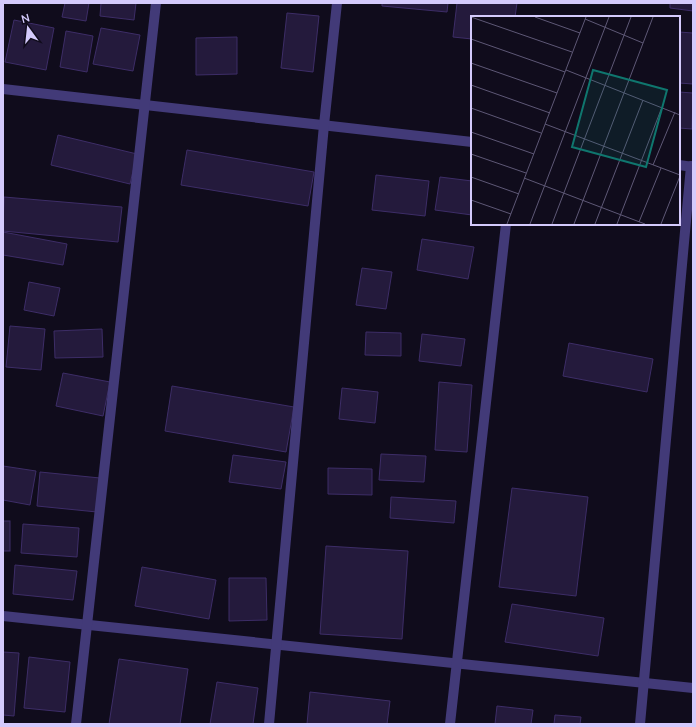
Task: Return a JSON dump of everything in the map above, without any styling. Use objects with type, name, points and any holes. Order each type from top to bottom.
[{"type":"street","points":[[76,724],[156,3]]},
{"type":"street","points":[[269,724],[324,125],[337,3]]},
{"type":"street","points":[[3,89],[471,142]]},
{"type":"street","points":[[640,724],[692,167],[680,165]]},
{"type":"street","points":[[450,724],[506,225]]},
{"type":"street","points":[[3,616],[693,688]]},
{"type":"building","points":[[65,3],[89,3],[86,21],[62,17]]},
{"type":"building","points":[[101,3],[136,3],[134,20],[100,16]]},
{"type":"building","points":[[382,3],[448,3],[447,12],[382,6]]},
{"type":"building","points":[[457,3],[517,3],[515,16],[471,16],[471,39],[453,37]]},
{"type":"building","points":[[670,3],[693,3],[693,11],[670,8]]},
{"type":"building","points":[[287,13],[319,16],[313,72],[281,68]]},
{"type":"building","points":[[14,20],[54,28],[46,70],[5,62]]},
{"type":"building","points":[[101,28],[140,35],[133,71],[93,64]]},
{"type":"building","points":[[66,31],[93,36],[87,72],[60,67]]},
{"type":"building","points":[[680,32],[693,33],[693,84],[680,83]]},
{"type":"building","points":[[237,37],[237,74],[196,75],[196,38]]},
{"type":"building","points":[[680,92],[693,93],[692,129],[680,128]]},
{"type":"building","points":[[58,135],[137,154],[130,184],[51,165]]},
{"type":"building","points":[[187,150],[314,172],[308,206],[181,185]]},
{"type":"building","points":[[376,175],[429,181],[425,216],[372,210]]},
{"type":"building","points":[[440,177],[471,181],[471,215],[435,210]]},
{"type":"building","points":[[4,197],[122,207],[118,242],[3,231]]},
{"type":"building","points":[[3,232],[67,244],[63,265],[3,255]]},
{"type":"building","points":[[422,239],[474,247],[468,279],[417,270]]},
{"type":"building","points":[[362,268],[392,272],[386,309],[356,305]]},
{"type":"building","points":[[29,282],[60,288],[54,316],[24,310]]},
{"type":"building","points":[[10,326],[45,329],[41,370],[6,367]]},
{"type":"building","points":[[102,329],[103,357],[55,358],[54,331]]},
{"type":"building","points":[[366,332],[401,333],[401,356],[365,355]]},
{"type":"building","points":[[422,334],[465,339],[461,366],[419,361]]},
{"type":"building","points":[[569,343],[653,359],[647,392],[563,376]]},
{"type":"building","points":[[63,373],[110,382],[103,416],[56,406]]},
{"type":"building","points":[[439,382],[472,385],[467,452],[435,450]]},
{"type":"building","points":[[172,386],[294,407],[286,452],[165,431]]},
{"type":"building","points":[[342,388],[378,392],[375,423],[339,419]]},
{"type":"building","points":[[381,454],[426,456],[424,482],[379,480]]},
{"type":"building","points":[[233,455],[286,462],[281,489],[229,482]]},
{"type":"building","points":[[3,466],[36,471],[30,505],[3,500]]},
{"type":"building","points":[[328,468],[372,469],[372,495],[328,494]]},
{"type":"building","points":[[40,472],[100,478],[97,512],[37,506]]},
{"type":"building","points":[[512,488],[588,497],[576,596],[499,587]]},
{"type":"building","points":[[391,497],[456,501],[454,523],[390,518]]},
{"type":"building","points":[[3,521],[10,521],[10,551],[3,551]]},
{"type":"building","points":[[23,524],[79,528],[77,557],[21,553]]},
{"type":"building","points":[[326,546],[408,551],[402,639],[320,634]]},
{"type":"building","points":[[15,565],[77,571],[73,600],[13,594]]},
{"type":"building","points":[[142,567],[216,580],[209,619],[135,606]]},
{"type":"building","points":[[229,578],[266,578],[267,620],[229,621]]},
{"type":"building","points":[[512,604],[604,618],[598,656],[505,642]]},
{"type":"building","points":[[3,652],[19,653],[14,716],[3,715]]},
{"type":"building","points":[[29,657],[70,662],[65,712],[24,708]]},
{"type":"building","points":[[119,659],[188,669],[180,724],[109,724]]},
{"type":"building","points":[[217,682],[258,688],[253,724],[210,724]]},
{"type":"building","points":[[310,692],[390,701],[387,724],[307,724]]},
{"type":"building","points":[[497,706],[533,710],[531,724],[495,724]]},
{"type":"building","points":[[555,715],[581,717],[580,724],[554,724]]}]
